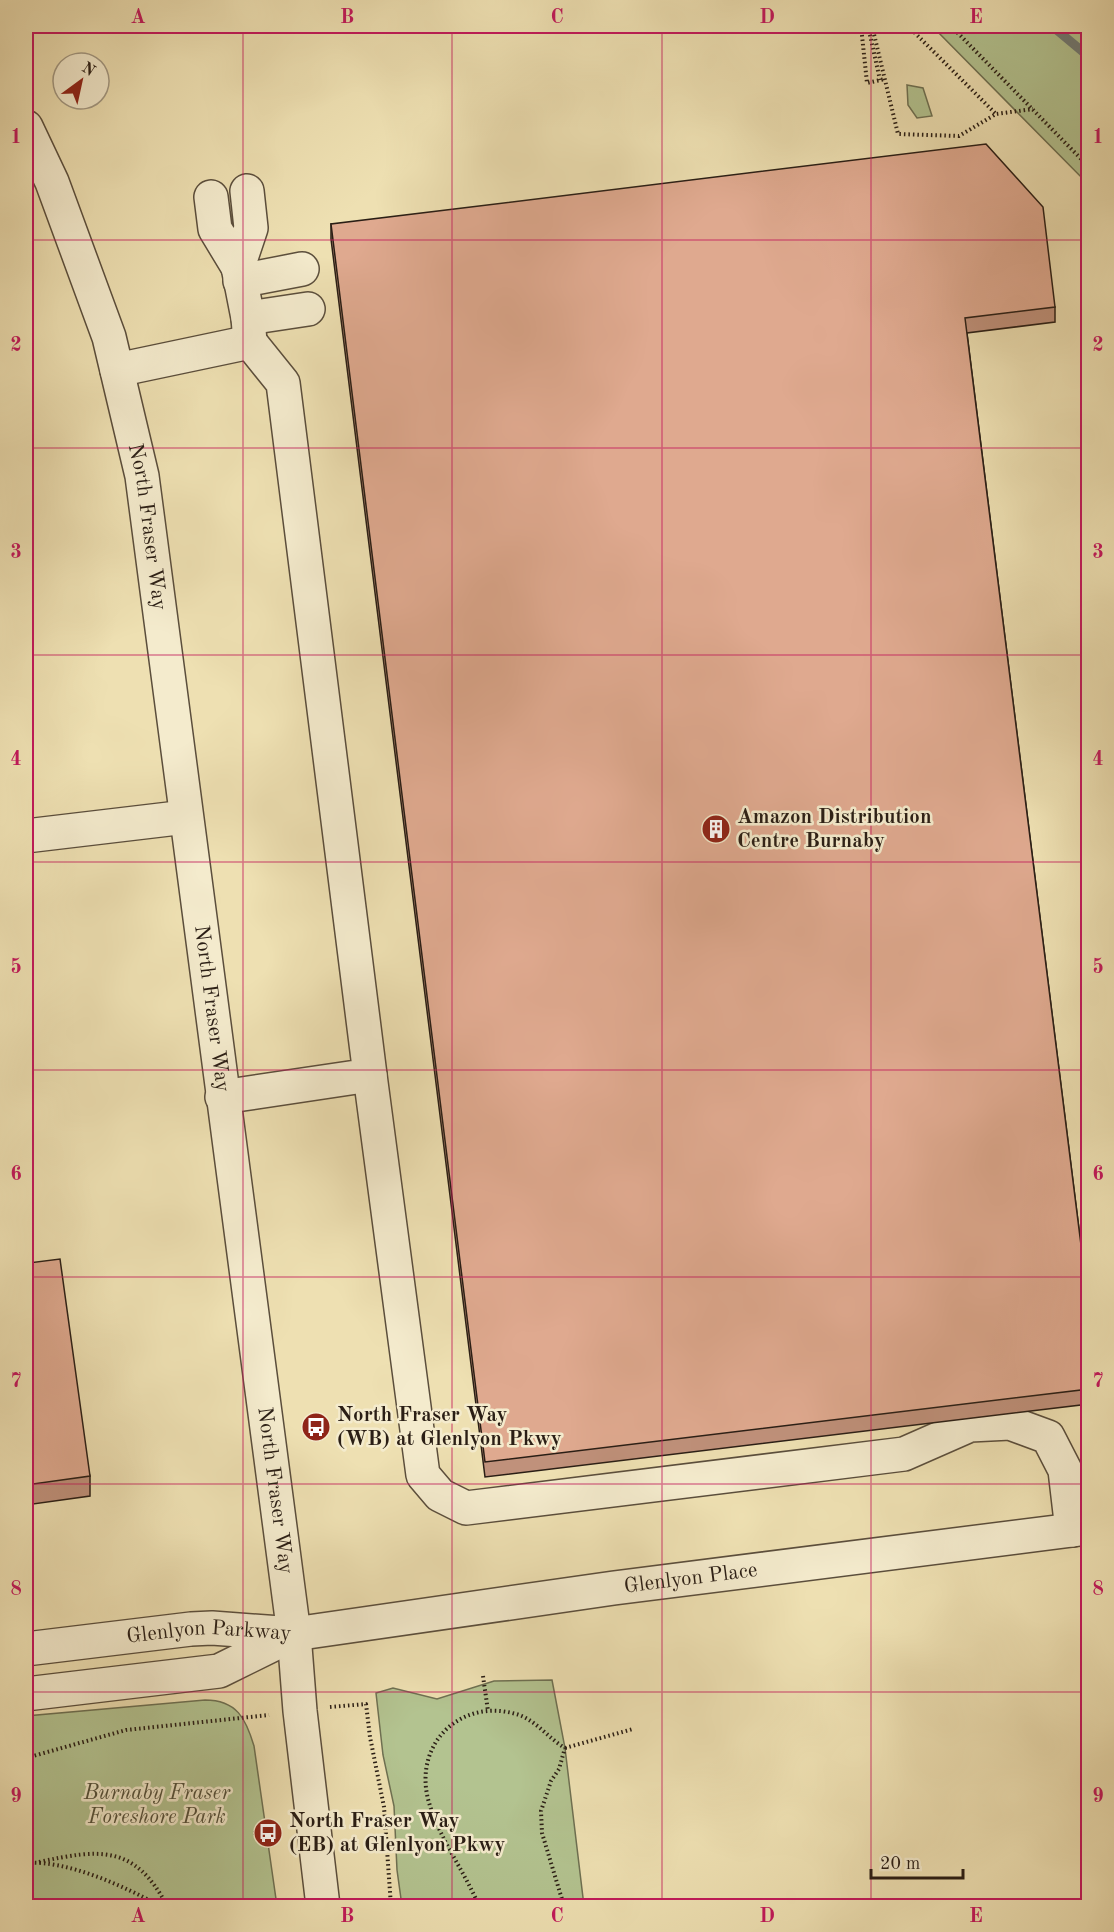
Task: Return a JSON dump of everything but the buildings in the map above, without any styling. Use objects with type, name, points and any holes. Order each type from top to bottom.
[{"type":"street","name":"North Fraser Way","points":[[26,127],[52,182],[109,337],[142,476],[294,1634],[300,1711],[324,1906]]},
{"type":"street","points":[[239,274],[251,228],[247,191]]},
{"type":"street","points":[[211,197],[215,229],[239,274],[249,330],[283,383],[423,1475],[440,1495],[466,1508],[904,1454],[970,1425],[1010,1423],[1048,1437],[1065,1470],[1080,1529]]},
{"type":"street","points":[[239,274],[302,269]]},
{"type":"street","points":[[117,370],[249,330],[308,309]]},
{"type":"street","points":[[26,836],[186,817]]},
{"type":"street","points":[[222,1097],[370,1075]]},
{"type":"street","name":"Glenlyon Place","points":[[294,1634],[614,1588],[1080,1529]]},
{"type":"street","name":"Glenlyon Parkway","points":[[26,1649],[190,1629],[212,1628],[294,1634]]},
{"type":"street","name":"Glenlyon Parkway","points":[[26,1694],[219,1671],[294,1634]]},
{"type":"path","points":[[861,26],[867,83],[883,80]]},
{"type":"path","points":[[870,26],[898,134],[959,136],[996,114],[1033,109]]},
{"type":"path","points":[[908,26],[996,114]]},
{"type":"path","points":[[951,26],[1089,166]]},
{"type":"path","points":[[483,1676],[488,1711]]},
{"type":"path","points":[[344,1705],[366,1704],[384,1807],[391,1906]]},
{"type":"path","points":[[479,1906],[470,1883],[434,1816],[425,1787],[427,1758],[433,1744],[441,1733],[468,1716],[488,1711],[500,1711],[519,1714],[565,1748]]},
{"type":"path","points":[[26,1758],[126,1730],[243,1718]]},
{"type":"path","points":[[565,1748],[633,1729]]},
{"type":"path","points":[[564,1906],[542,1833],[541,1811],[551,1781],[559,1769],[565,1748]]},
{"type":"path","points":[[253,1833],[268,1833]]},
{"type":"path","points":[[26,1863],[88,1854],[112,1855],[126,1860],[139,1869],[155,1887],[166,1906]]},
{"type":"path","points":[[39,1862],[93,1875],[160,1906]]},
{"type":"green space","points":[[932,26],[1088,26],[1088,184]]},
{"type":"green space","points":[[907,85],[923,88],[932,116],[917,118],[908,105]]},
{"type":"green space","points":[[552,1680],[565,1748],[584,1906],[402,1906],[397,1870],[394,1806],[383,1755],[376,1693],[393,1688],[437,1699],[494,1681]]},
{"type":"green space","name":"Burnaby Fraser Foreshore Park","points":[[205,1700],[225,1703],[232,1707],[243,1720],[251,1736],[277,1906],[26,1906],[26,1716]]},
{"type":"waterway","points":[[1052,26],[1088,56]]},
{"type":"place","name":"Amazon Distribution Centre Burnaby","points":[[716,829]]},
{"type":"place","name":"North Fraser Way (WB) at Glenlyon Pkwy","points":[[316,1427]]},
{"type":"place","name":"North Fraser Way (EB) at Glenlyon Pkwy","points":[[268,1833]]}]
